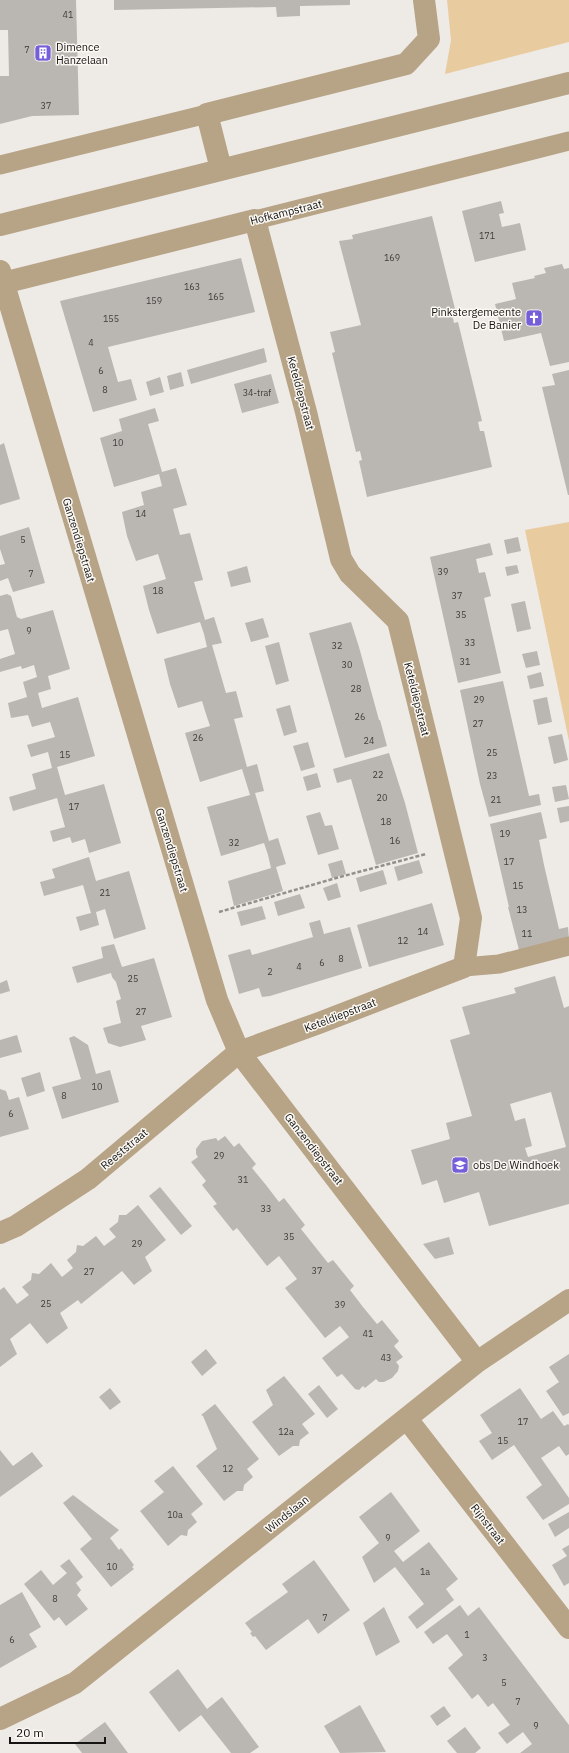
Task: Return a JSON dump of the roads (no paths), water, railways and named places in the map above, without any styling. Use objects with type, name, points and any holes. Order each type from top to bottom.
[{"type":"street","points":[[221,169],[207,114],[406,64],[429,39],[424,0]]},
{"type":"street","points":[[0,225],[569,83]]},
{"type":"street","name":"Hofkampstraat","points":[[2,277],[255,220]]},
{"type":"street","name":"Keteldiepstraat","points":[[239,1052],[464,967],[471,918],[398,621],[350,574],[341,560],[306,412],[255,220]]},
{"type":"street","name":"Ganzendiepstraat","points":[[2,277],[216,1000],[239,1052],[477,1362]]},
{"type":"street","name":"Reeststraat","points":[[0,1233],[16,1226],[88,1179],[239,1052]]},
{"type":"street","name":"Windslaan","points":[[0,1719],[75,1683],[477,1362],[569,1300]]},
{"type":"street","name":"Rijnstraat","points":[[407,1419],[569,1628]]},
{"type":"lane","points":[[0,165],[207,114]]},
{"type":"lane","name":"Hofkampstraat","points":[[255,220],[569,141]]},
{"type":"lane","points":[[464,967],[499,964],[569,946]]},
{"type":"place","name":"Dimence Hanzelaan","points":[[43,53]]},
{"type":"place","name":"Pinkstergemeente De Banier","points":[[534,318]]},
{"type":"place","name":"obs De Windhoek","points":[[460,1165]]}]
